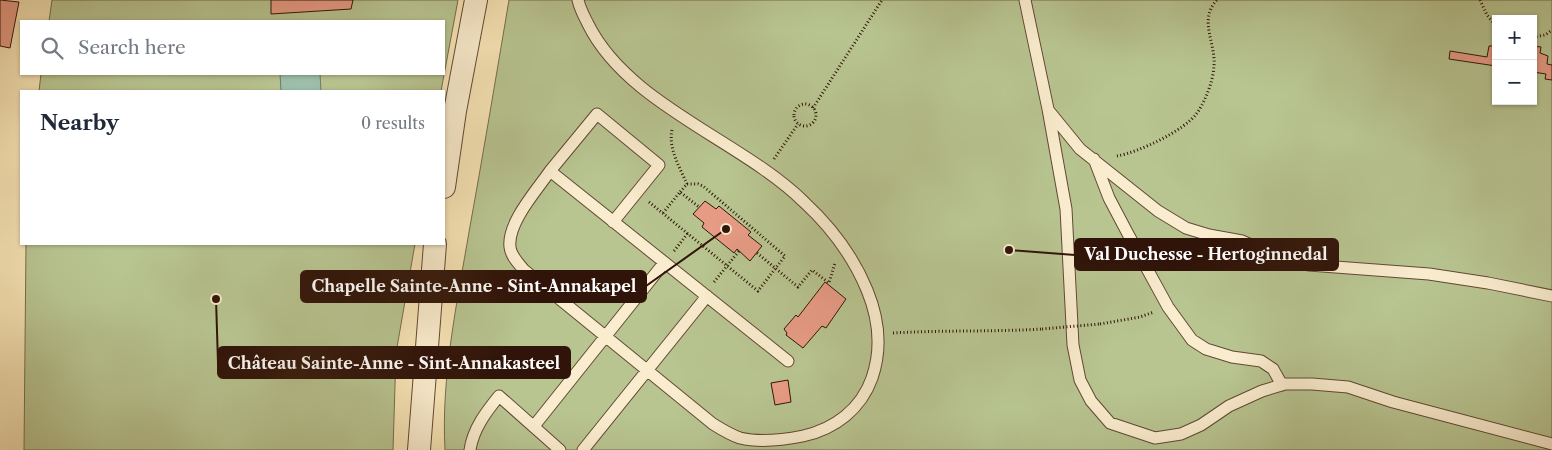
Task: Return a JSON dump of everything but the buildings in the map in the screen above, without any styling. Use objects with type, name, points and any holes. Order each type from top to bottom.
[{"type":"street","points":[[445,180],[455,111],[476,0]]},
{"type":"street","points":[[419,450],[435,245]]},
{"type":"lane","points":[[578,0],[593,35],[617,66],[663,104],[765,171],[804,201],[842,244],[862,277],[872,301],[879,333],[877,363],[868,390],[852,412],[830,427],[813,434],[762,441],[739,437],[713,424],[524,270],[514,259],[510,247],[514,224],[550,171],[597,114],[659,166],[613,222]]},
{"type":"lane","points":[[1025,0],[1048,109],[1066,210],[1073,345],[1080,380],[1091,401],[1110,423],[1155,438],[1181,434],[1200,425],[1229,406],[1262,391],[1282,385],[1312,384],[1348,387],[1393,402],[1552,444]]},
{"type":"lane","points":[[1048,109],[1080,149],[1158,211],[1186,228],[1209,235],[1242,240],[1265,251],[1309,265],[1428,274],[1488,283],[1552,296]]},
{"type":"lane","points":[[1094,159],[1109,198],[1168,307],[1192,340],[1206,349],[1232,357],[1261,361],[1273,369],[1282,385]]},
{"type":"lane","points":[[550,171],[788,361]]},
{"type":"lane","points":[[534,426],[664,263]]},
{"type":"lane","points":[[583,450],[707,296]]},
{"type":"lane","points":[[470,450],[477,428],[485,413],[499,396],[560,450]]},
{"type":"path","points":[[813,108],[882,0]]},
{"type":"path","points":[[1094,159],[1133,153],[1167,136],[1197,113],[1204,102],[1214,66],[1214,53],[1207,19],[1210,10],[1217,0]]},
{"type":"path","points":[[1480,0],[1492,21]]},
{"type":"path","points":[[1537,36],[1545,35],[1552,30]]},
{"type":"path","points":[[805,104],[813,108],[816,116],[813,123],[807,126],[798,124],[794,120],[794,113],[798,106],[805,104]]},
{"type":"path","points":[[676,112],[671,135],[674,153],[688,184]]},
{"type":"path","points":[[765,171],[798,124]]},
{"type":"path","points":[[637,192],[663,214],[758,291],[785,256],[708,190],[698,184],[688,184],[663,214]]},
{"type":"path","points":[[680,192],[699,208]]},
{"type":"path","points":[[707,296],[716,284],[714,282],[738,251]]},
{"type":"path","points":[[757,253],[798,287],[812,270],[829,283],[832,274]]},
{"type":"path","points":[[879,333],[950,330],[999,331],[1100,324],[1140,317],[1168,307]]},
{"type":"green space","points":[[52,0],[458,0],[445,70],[445,20],[49,20]]},
{"type":"green space","points":[[509,0],[1552,0],[1552,450],[445,450],[445,395],[451,340]]},
{"type":"green space","points":[[41,75],[444,75],[441,90],[39,90]]},
{"type":"green space","points":[[26,245],[415,245],[396,353],[393,450],[24,450]]},
{"type":"shaded area","points":[[280,75],[320,75],[321,90],[281,90]]},
{"type":"place","name":"Chapelle Sainte-Anne - Sint-Annakapel","points":[[726,229]]},
{"type":"place","name":"Val Duchesse - Hertoginnedal","points":[[1009,250]]},
{"type":"place","name":"Château Sainte-Anne - Sint-Annakasteel","points":[[216,299]]}]
